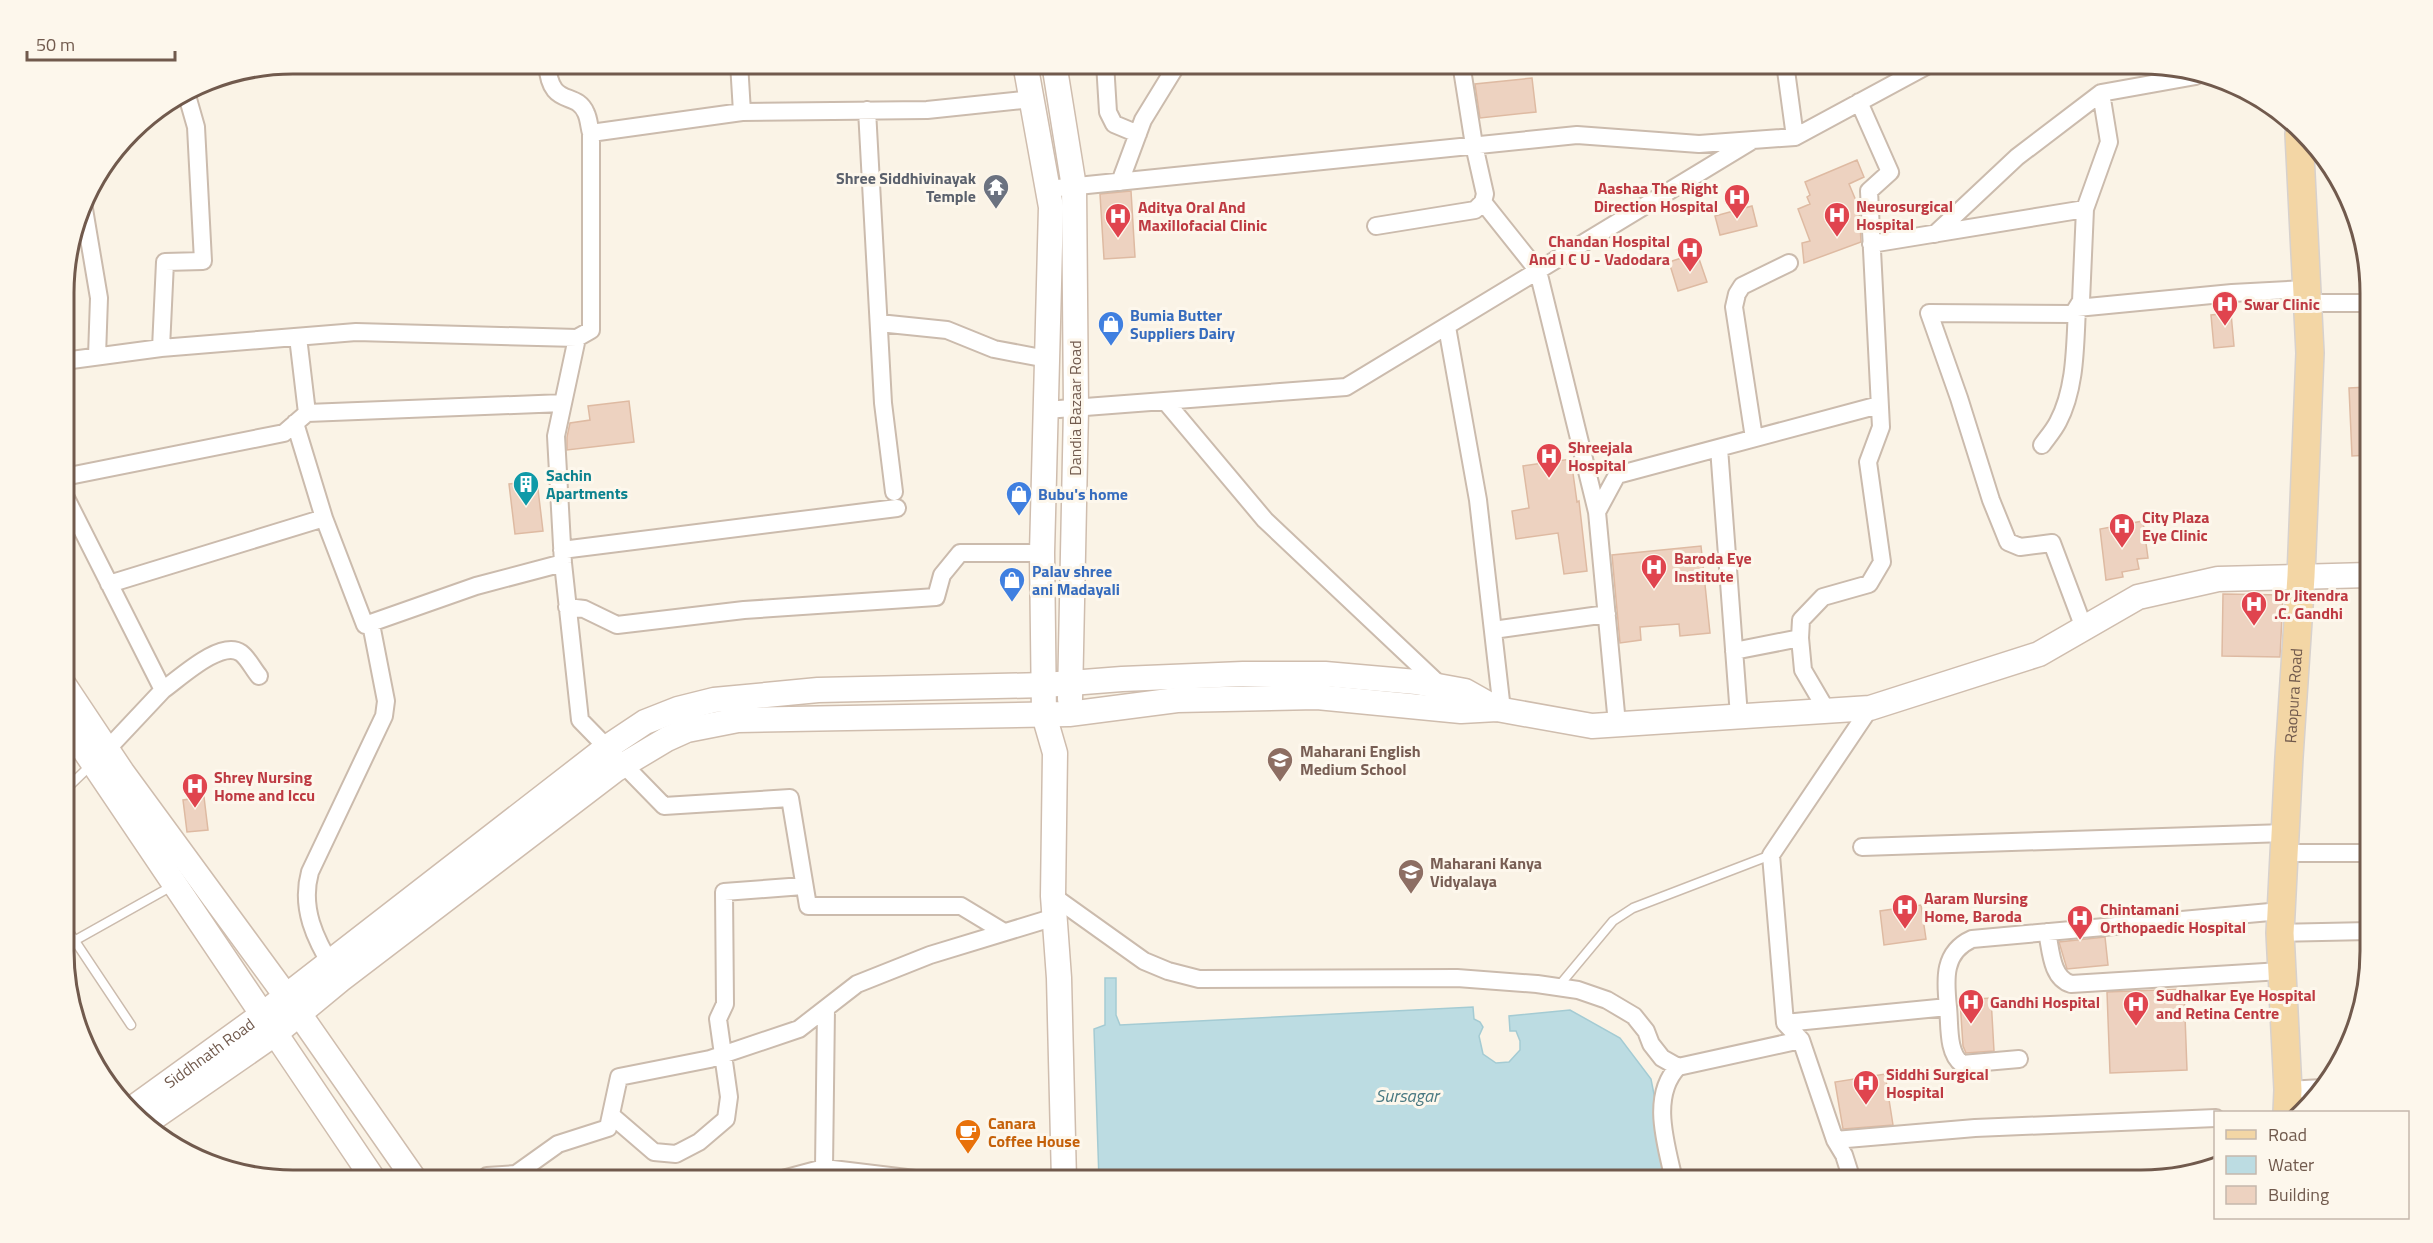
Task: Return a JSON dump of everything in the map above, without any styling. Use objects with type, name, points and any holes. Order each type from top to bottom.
[{"type":"main road","name":"Raopura Road","points":[[2287,1101],[2280,922],[2301,576],[2310,353],[2299,142]]},
{"type":"street","points":[[74,359],[161,348],[356,332],[578,338],[591,330],[591,133],[586,112],[577,103],[566,99],[552,88],[548,74]]},
{"type":"street","points":[[740,74],[742,112]]},
{"type":"street","name":"Dandia Bazaar Road","points":[[1027,74],[1051,207],[1042,553],[1044,715],[1055,753]]},
{"type":"street","name":"Dandia Bazaar Road","points":[[1055,753],[1069,714],[1071,682],[1076,408],[1074,187],[1056,74]]},
{"type":"street","points":[[1106,74],[1108,111],[1114,124],[1138,134]]},
{"type":"street","points":[[1120,182],[1143,120],[1171,74]]},
{"type":"street","points":[[1376,226],[1475,210],[1483,202],[1485,194],[1474,146],[1463,74]]},
{"type":"street","points":[[1786,74],[1795,137]]},
{"type":"street","points":[[1048,189],[1577,135],[1699,144],[1795,137],[1911,74]]},
{"type":"street","points":[[1935,234],[2017,157],[2101,93],[2184,78]]},
{"type":"street","points":[[2084,628],[2052,543],[2020,547],[2008,542],[1991,501],[1959,398],[1929,313],[2073,314],[2080,301],[2085,209],[2109,142],[2101,93]]},
{"type":"street","points":[[591,133],[742,112],[927,110],[1032,99]]},
{"type":"street","points":[[161,348],[165,262],[203,261],[196,127],[188,100]]},
{"type":"street","points":[[1827,711],[1803,670],[1801,620],[1823,597],[1869,584],[1882,562],[1868,462],[1881,427],[1869,191],[1890,172],[1859,102]]},
{"type":"street","points":[[298,337],[301,418],[324,518],[365,626],[562,557],[896,500],[883,403],[867,110]]},
{"type":"street","points":[[1046,410],[1346,387],[1754,140]]},
{"type":"street","points":[[1483,202],[1538,271],[1597,512],[1617,724]]},
{"type":"street","points":[[1871,244],[2085,209]]},
{"type":"street","points":[[86,220],[99,298],[97,356]]},
{"type":"street","points":[[1754,438],[1734,307],[1737,294],[1742,286],[1789,263]]},
{"type":"street","points":[[2077,308],[2232,293],[2307,296],[2360,302]]},
{"type":"street","points":[[2042,445],[2058,422],[2068,394],[2073,366],[2077,308]]},
{"type":"street","points":[[879,323],[947,330],[994,349],[1047,359]]},
{"type":"street","points":[[1447,327],[1478,500],[1500,710]]},
{"type":"street","points":[[578,338],[556,436],[562,557],[580,720],[664,806],[790,798],[808,906],[961,906],[1004,932]]},
{"type":"street","points":[[1165,401],[1265,520],[1442,697]]},
{"type":"street","points":[[74,475],[284,433],[301,418],[563,404]]},
{"type":"street","points":[[1597,512],[1617,475],[1880,405]]},
{"type":"street","points":[[1719,448],[1738,716]]},
{"type":"street","points":[[74,514],[163,690]]},
{"type":"street","points":[[109,584],[324,518]]},
{"type":"street","points":[[567,607],[584,609],[617,625],[744,610],[936,597],[942,575],[960,553],[1042,553]]},
{"type":"street","points":[[614,757],[687,730],[738,720],[1069,714],[1177,700],[1442,697],[1465,691],[1500,710],[1592,726],[1870,708],[2039,654],[2138,597],[2218,579],[2360,575]]},
{"type":"street","points":[[1493,630],[1607,614]]},
{"type":"street","points":[[371,624],[386,701],[384,716],[310,872],[306,886],[305,903],[309,918],[334,971],[614,757],[645,722],[678,709],[714,700],[818,690],[1045,685],[1243,674],[1325,674],[1416,682],[1442,697]]},
{"type":"street","points":[[1734,651],[1800,638]]},
{"type":"street","points":[[101,756],[163,690],[217,651],[229,648],[241,653],[259,676]]},
{"type":"street","points":[[74,704],[101,756]]},
{"type":"street","points":[[1849,1170],[1844,1155],[1835,1140],[1801,1040],[1785,1023],[1771,855],[1870,708]]},
{"type":"street","points":[[74,730],[101,756],[122,772],[269,1023],[367,1170]]},
{"type":"street","points":[[1055,753],[1054,906],[1059,978],[1064,1170]]},
{"type":"street","points":[[1862,847],[2284,843],[2360,852]]},
{"type":"street","points":[[186,878],[286,995],[408,1170]]},
{"type":"street","points":[[611,1115],[654,1152],[676,1154],[699,1142],[726,1119],[729,1097],[718,1019],[725,1004],[724,892],[803,885]]},
{"type":"street","points":[[522,1170],[558,1144],[608,1128],[619,1077],[722,1055],[799,1029],[857,984],[930,955],[1004,932],[1054,906]]},
{"type":"street","points":[[1054,906],[1144,961],[1168,971],[1198,978],[1456,978],[1558,987],[1598,997],[1634,1016],[1662,1058],[1678,1067],[1801,1040]]},
{"type":"street","points":[[2019,1059],[1962,1064],[1956,1059],[1952,1050],[1946,991],[1949,962],[1953,951],[1972,939],[2047,932],[2280,922],[2360,930]]},
{"type":"street","points":[[2047,932],[2057,975],[2063,981],[2071,984],[2281,971]]},
{"type":"street","name":"Siddhnath Road","points":[[152,1118],[269,1023],[286,995],[334,971]]},
{"type":"street","name":"Siddhnath Road","points":[[138,1105],[269,1023],[300,1015],[334,971]]},
{"type":"street","points":[[1785,1023],[1948,1007]]},
{"type":"street","points":[[824,1168],[826,1008]]},
{"type":"street","points":[[1672,1170],[1662,1117],[1662,1098],[1666,1084],[1678,1067]]},
{"type":"street","points":[[2287,1101],[2306,1094]]},
{"type":"street","points":[[1835,1140],[1975,1128],[2214,1118]]},
{"type":"street","points":[[817,1170],[824,1168],[841,1170]]},
{"type":"lane","points":[[74,782],[101,756]]},
{"type":"lane","points":[[1558,987],[1613,921],[1633,908],[1771,855]]},
{"type":"lane","points":[[131,1025],[74,941],[186,878]]},
{"type":"water","name":"Sursagar","points":[[1105,978],[1116,978],[1116,1015],[1120,1025],[1473,1007],[1474,1019],[1483,1027],[1479,1036],[1483,1054],[1496,1063],[1509,1062],[1520,1050],[1520,1041],[1516,1031],[1510,1031],[1509,1016],[1570,1010],[1620,1038],[1651,1079],[1669,1170],[1099,1170],[1094,1029],[1105,1025]]},
{"type":"building","points":[[1532,78],[1536,112],[1480,118],[1475,84]]},
{"type":"building","points":[[1857,160],[1864,177],[1849,184],[1859,208],[1861,242],[1804,263],[1802,243],[1810,241],[1798,209],[1810,204],[1807,197],[1810,195],[1805,182]]},
{"type":"building","points":[[1131,191],[1135,257],[1104,259],[1100,194]]},
{"type":"building","points":[[1752,206],[1757,226],[1720,235],[1715,216]]},
{"type":"building","points":[[1697,253],[1707,282],[1678,291],[1669,262]]},
{"type":"building","points":[[2231,313],[2234,346],[2214,348],[2211,315]]},
{"type":"building","points":[[2360,387],[2360,456],[2352,456],[2349,388]]},
{"type":"building","points":[[629,401],[634,442],[567,450],[570,423],[590,420],[588,406]]},
{"type":"building","points":[[1571,459],[1577,502],[1579,501],[1587,571],[1564,574],[1558,533],[1516,539],[1512,511],[1529,508],[1523,466]]},
{"type":"building","name":"Sachin Apartments","points":[[537,481],[543,531],[515,534],[509,484]]},
{"type":"building","points":[[2143,521],[2148,558],[2137,559],[2139,569],[2122,572],[2123,577],[2106,580],[2100,529]]},
{"type":"building","points":[[1701,546],[1710,633],[1680,636],[1679,624],[1640,627],[1641,640],[1620,643],[1612,555]]},
{"type":"building","points":[[2223,594],[2283,595],[2280,657],[2222,656]]},
{"type":"building","points":[[204,797],[208,830],[187,832],[183,800]]},
{"type":"building","points":[[1921,905],[1926,939],[1884,945],[1880,911]]},
{"type":"building","points":[[2105,937],[2108,965],[2067,969],[2059,942]]},
{"type":"building","points":[[2184,989],[2187,1070],[2110,1073],[2107,992]]},
{"type":"building","points":[[1991,998],[1994,1051],[1966,1053],[1963,1046],[1960,1000]]},
{"type":"building","points":[[1885,1074],[1893,1125],[1843,1129],[1835,1082]]},
{"type":"place","name":"Shree Siddhivinayak Temple","points":[[996,210]]},
{"type":"place","name":"Aashaa The Right Direction Hospital","points":[[1737,220]]},
{"type":"place","name":"Neurosurgical Hospital","points":[[1837,238]]},
{"type":"place","name":"Aditya Oral And Maxillofacial Clinic","points":[[1118,239]]},
{"type":"place","name":"Chandan Hospital And I C U - Vadodara","points":[[1690,273]]},
{"type":"place","name":"Swar Clinic","points":[[2225,327]]},
{"type":"place","name":"Bumia Butter Suppliers Dairy","points":[[1111,347]]},
{"type":"place","name":"Shreejala Hospital","points":[[1549,479]]},
{"type":"place","name":"Sachin Apartments","points":[[526,507]]},
{"type":"place","name":"Bubu's home","points":[[1019,517]]},
{"type":"place","name":"City Plaza Eye Clinic","points":[[2122,549]]},
{"type":"place","name":"Baroda Eye Institute","points":[[1654,590]]},
{"type":"place","name":"Palav shree ani Madayali","points":[[1012,603]]},
{"type":"place","name":"Dr Jitendra .C. Gandhi","points":[[2254,627]]},
{"type":"place","name":"Maharani English Medium School","points":[[1280,783]]},
{"type":"place","name":"Shrey Nursing Home and Iccu","points":[[195,809]]},
{"type":"place","name":"Maharani Kanya Vidyalaya","points":[[1411,895]]},
{"type":"place","name":"Aaram Nursing Home, Baroda","points":[[1905,930]]},
{"type":"place","name":"Chintamani Orthopaedic Hospital","points":[[2080,941]]},
{"type":"place","name":"Gandhi Hospital","points":[[1971,1025]]},
{"type":"place","name":"Sudhalkar Eye Hospital and Retina Centre","points":[[2136,1027]]},
{"type":"place","name":"Siddhi Surgical Hospital","points":[[1866,1106]]},
{"type":"place","name":"Canara Coffee House","points":[[968,1155]]}]
